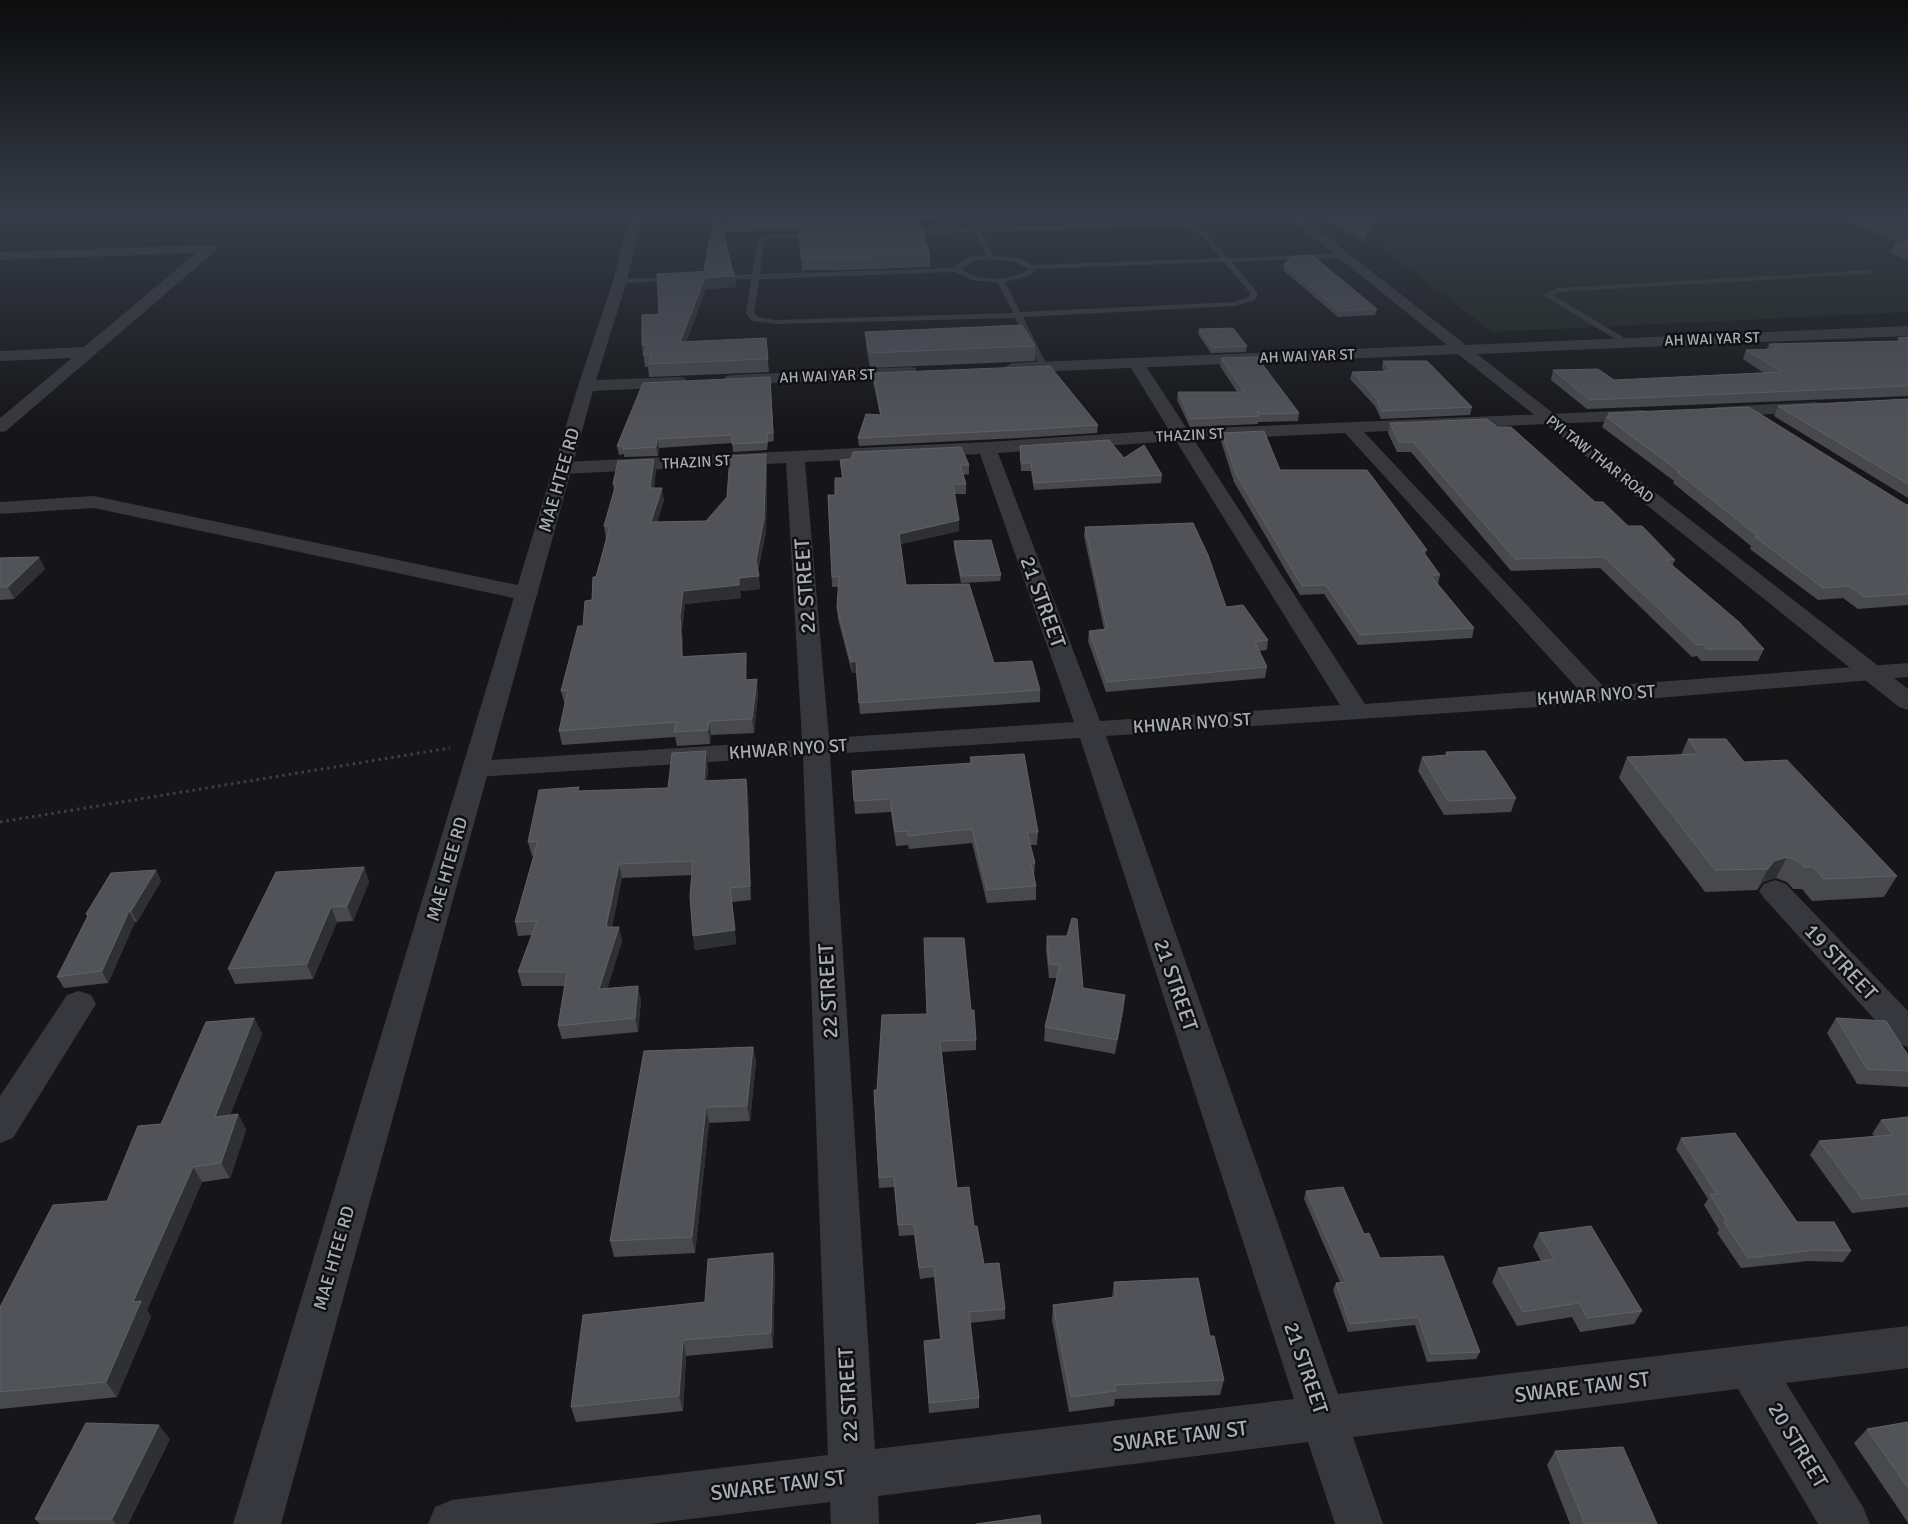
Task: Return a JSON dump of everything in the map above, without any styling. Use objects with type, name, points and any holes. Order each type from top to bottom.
[{"type":"street","points":[[0,427],[166,286]]},
{"type":"street","name":"MAE HTEE RD","points":[[257,1524],[586,386],[618,286]]},
{"type":"street","name":"PYI TAW THAR ROAD","points":[[1380,286],[1908,702]]},
{"type":"street","name":"AH WAI YAR ST","points":[[995,369],[1908,331]]},
{"type":"street","points":[[0,356],[89,352]]},
{"type":"street","points":[[1136,363],[1357,712]]},
{"type":"street","name":"AH WAI YAR ST","points":[[716,381],[925,372]]},
{"type":"street","points":[[586,386],[696,381]]},
{"type":"street","points":[[1704,413],[1830,406]]},
{"type":"street","points":[[1752,410],[1777,426]]},
{"type":"street","name":"THAZIN ST","points":[[563,468],[987,448],[1180,435],[1656,415]]},
{"type":"street","points":[[1349,427],[1598,695]]},
{"type":"street","name":"21 STREET","points":[[987,448],[1090,729],[1359,1524]]},
{"type":"street","name":"22 STREET","points":[[795,458],[816,747],[855,1524]]},
{"type":"street","points":[[0,508],[94,502],[527,594]]},
{"type":"street","name":"KHWAR NYO ST","points":[[479,756],[816,747],[1357,712],[1908,670]]},
{"type":"street","name":"19 STREET","points":[[1775,891],[1908,1034]]},
{"type":"street","points":[[0,1127],[79,1004]]},
{"type":"street","name":"SWARE TAW ST","points":[[452,1524],[1908,1347]]},
{"type":"street","name":"20 STREET","points":[[1750,1367],[1846,1524]]},
{"type":"lane","points":[[754,286],[750,313],[761,322],[1019,315],[1246,302],[1252,298],[1254,293],[1248,286]]},
{"type":"lane","points":[[1003,286],[1044,367]]},
{"type":"lane","points":[[1624,286],[1557,290],[1547,295],[1625,342]]},
{"type":"path","points":[[0,822],[479,756]]},
{"type":"shaded area","points":[[1432,286],[1908,286],[1908,312],[1492,332]]},
{"type":"building","points":[[658,286],[702,286],[680,342],[766,338],[768,359],[648,364],[651,355],[643,355],[648,345],[642,345],[642,315],[659,314]]},
{"type":"building","points":[[1310,286],[1349,286],[1377,309],[1339,311]]},
{"type":"building","points":[[1022,325],[1035,346],[870,353],[865,332]]},
{"type":"building","points":[[1233,328],[1247,346],[1212,348],[1199,329]]},
{"type":"building","points":[[1908,337],[1908,386],[1590,400],[1553,370],[1598,369],[1614,380],[1782,372],[1746,350],[1777,349],[1769,344],[1904,341],[1898,338]]},
{"type":"building","points":[[1257,357],[1299,413],[1259,414],[1257,411],[1259,416],[1190,419],[1178,392],[1244,392],[1221,358]]},
{"type":"building","points":[[1383,361],[1427,361],[1472,407],[1382,411],[1376,398],[1352,372],[1391,371]]},
{"type":"building","points":[[1050,366],[1098,425],[858,438],[866,414],[881,415],[873,373]]},
{"type":"building","points":[[770,377],[773,433],[767,433],[767,442],[732,444],[732,435],[657,439],[656,447],[623,449],[623,446],[617,446],[643,383]]},
{"type":"building","points":[[1908,399],[1908,484],[1778,406]]},
{"type":"building","points":[[1749,407],[1908,505],[1908,580],[1903,580],[1908,584],[1908,594],[1864,597],[1849,586],[1823,588],[1755,537],[1759,537],[1677,472],[1680,472],[1606,417],[1612,417],[1608,413]]},
{"type":"building","points":[[1487,419],[1497,427],[1511,427],[1595,502],[1603,502],[1628,526],[1642,526],[1675,560],[1666,560],[1739,622],[1764,649],[1706,649],[1702,644],[1697,645],[1604,557],[1515,559],[1413,442],[1399,442],[1390,423]]},
{"type":"building","points":[[1264,431],[1280,470],[1367,470],[1427,550],[1422,550],[1440,575],[1430,575],[1474,628],[1360,635],[1326,585],[1302,586],[1236,474],[1222,433]]},
{"type":"building","points":[[1109,440],[1124,458],[1144,445],[1162,475],[1034,483],[1031,463],[1021,463],[1020,446]]},
{"type":"building","points":[[961,447],[969,465],[960,465],[966,484],[953,484],[959,520],[899,534],[906,585],[969,584],[994,663],[1032,661],[1040,690],[859,703],[856,661],[851,662],[837,608],[839,576],[832,577],[828,495],[835,495],[835,478],[843,478],[840,460],[851,459],[853,452]]},
{"type":"building","points":[[766,454],[764,519],[756,560],[759,576],[739,578],[739,585],[683,591],[680,616],[682,657],[746,653],[745,680],[757,679],[752,719],[709,721],[708,730],[674,732],[676,722],[559,731],[568,690],[561,691],[578,626],[583,626],[585,601],[592,600],[593,577],[596,577],[610,526],[604,526],[616,484],[613,484],[618,461],[654,459],[650,488],[662,488],[651,522],[706,521],[727,497],[730,456]]},
{"type":"building","points":[[1193,523],[1208,555],[1226,607],[1243,605],[1268,640],[1255,642],[1267,667],[1107,682],[1089,631],[1107,629],[1085,527]]},
{"type":"building","points":[[991,540],[1001,575],[961,576],[954,541]]},
{"type":"building","points":[[39,557],[8,587],[0,587],[0,558]]},
{"type":"building","points":[[1688,739],[1726,739],[1744,762],[1787,760],[1897,876],[1824,879],[1813,867],[1804,867],[1798,861],[1787,857],[1774,861],[1768,869],[1715,870],[1627,757],[1699,754]]},
{"type":"building","points":[[706,751],[704,781],[746,779],[750,886],[730,888],[735,930],[693,936],[690,896],[693,861],[619,864],[606,927],[619,927],[599,989],[638,986],[635,1018],[558,1026],[567,972],[518,972],[537,921],[515,922],[538,841],[528,842],[539,790],[579,787],[578,791],[668,788],[672,753]]},
{"type":"building","points":[[1485,751],[1516,798],[1448,801],[1422,757],[1448,755],[1446,752]]},
{"type":"building","points":[[1024,754],[1038,832],[1027,832],[1035,863],[1031,863],[1036,886],[987,890],[972,829],[908,836],[908,831],[895,832],[890,799],[854,801],[852,771],[972,763],[970,757]]},
{"type":"building","points":[[364,867],[347,906],[331,907],[307,964],[228,969],[276,872]]},
{"type":"building","points":[[156,870],[131,911],[129,911],[102,971],[57,977],[89,914],[86,914],[111,873]]},
{"type":"building","points":[[1072,918],[1077,919],[1083,988],[1125,995],[1117,1040],[1045,1027],[1060,965],[1049,964],[1047,936],[1067,936]]},
{"type":"building","points":[[924,938],[964,938],[971,1010],[974,1010],[976,1040],[940,1041],[957,1188],[969,1187],[974,1226],[977,1226],[984,1264],[999,1263],[1005,1309],[969,1312],[979,1398],[929,1403],[924,1341],[941,1339],[934,1266],[919,1268],[914,1224],[898,1225],[894,1176],[879,1178],[874,1090],[877,1090],[882,1015],[927,1014]]},
{"type":"building","points":[[254,1018],[215,1117],[238,1114],[221,1163],[193,1167],[133,1302],[141,1301],[106,1382],[0,1392],[0,1307],[53,1205],[107,1201],[138,1126],[161,1124],[206,1022]]},
{"type":"building","points":[[1836,1018],[1886,1021],[1908,1055],[1908,1071],[1867,1069]]},
{"type":"building","points":[[753,1047],[747,1106],[706,1107],[692,1237],[610,1241],[644,1051]]},
{"type":"building","points":[[1908,1117],[1908,1194],[1862,1199],[1819,1141],[1893,1135],[1881,1120]]},
{"type":"building","points":[[1735,1133],[1797,1222],[1834,1222],[1851,1251],[1816,1250],[1748,1258],[1724,1222],[1727,1222],[1710,1194],[1717,1194],[1681,1138]]},
{"type":"building","points":[[1343,1187],[1364,1234],[1369,1233],[1380,1258],[1443,1256],[1480,1352],[1431,1354],[1418,1317],[1350,1324],[1336,1283],[1346,1282],[1306,1191]]},
{"type":"building","points":[[1591,1226],[1642,1311],[1587,1318],[1579,1303],[1523,1312],[1498,1268],[1554,1259],[1539,1233]]},
{"type":"building","points":[[773,1253],[771,1333],[683,1340],[679,1396],[571,1407],[583,1315],[705,1302],[708,1259]]},
{"type":"building","points":[[1198,1278],[1210,1336],[1214,1336],[1224,1380],[1114,1385],[1116,1391],[1071,1397],[1053,1305],[1116,1297],[1114,1282]]},
{"type":"building","points":[[1908,1422],[1908,1488],[1867,1429]]},
{"type":"building","points":[[86,1423],[159,1425],[112,1519],[35,1519]]},
{"type":"building","points":[[1623,1447],[1657,1524],[1585,1524],[1555,1451]]},
{"type":"building","points":[[1040,1515],[1041,1524],[976,1524]]}]
